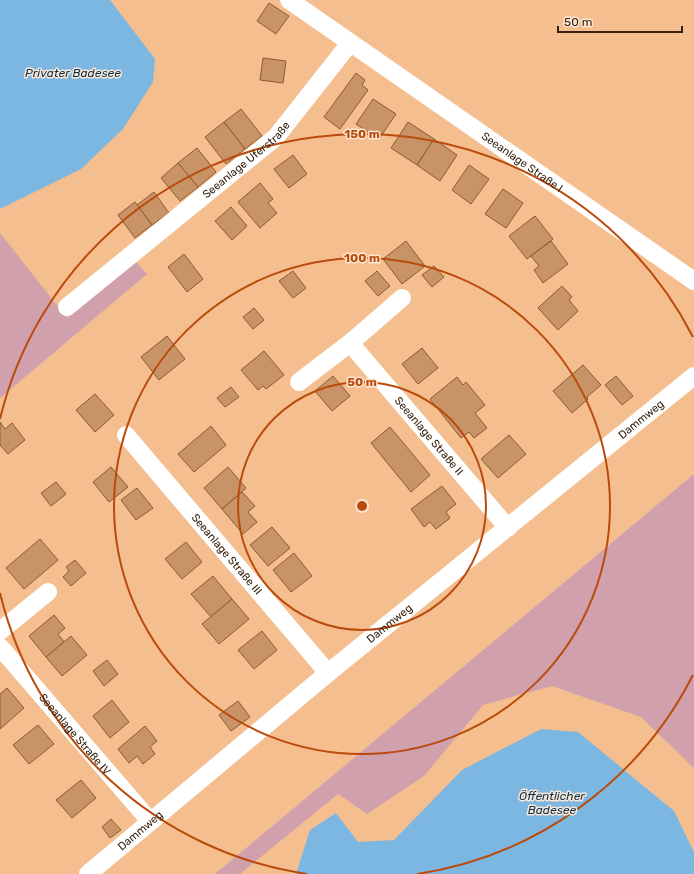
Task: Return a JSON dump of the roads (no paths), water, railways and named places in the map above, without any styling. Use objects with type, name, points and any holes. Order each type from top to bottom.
[{"type":"street","points":[[289,0],[350,43]]},
{"type":"street","name":"Seeanlage Straße I","points":[[350,43],[694,282]]},
{"type":"street","name":"Seeanlage Uferstraße","points":[[67,307],[276,137],[350,43]]},
{"type":"street","points":[[299,382],[350,343],[402,298]]},
{"type":"street","name":"Seeanlage Straße II","points":[[350,343],[508,528]]},
{"type":"street","name":"Dammweg","points":[[88,874],[328,673],[694,376]]},
{"type":"street","name":"Seeanlage Straße III","points":[[126,435],[328,673]]},
{"type":"street","points":[[0,631],[48,592]]},
{"type":"street","name":"Seeanlage Straße IV","points":[[0,647],[150,821]]},
{"type":"water","name":"Privater Badesee","points":[[0,0],[110,0],[155,59],[153,82],[123,129],[81,169],[0,209]]},
{"type":"water","name":"Öffentlicher Badesee","points":[[541,729],[578,732],[674,811],[694,852],[694,874],[296,874],[310,830],[336,813],[358,842],[394,840],[462,770]]}]
